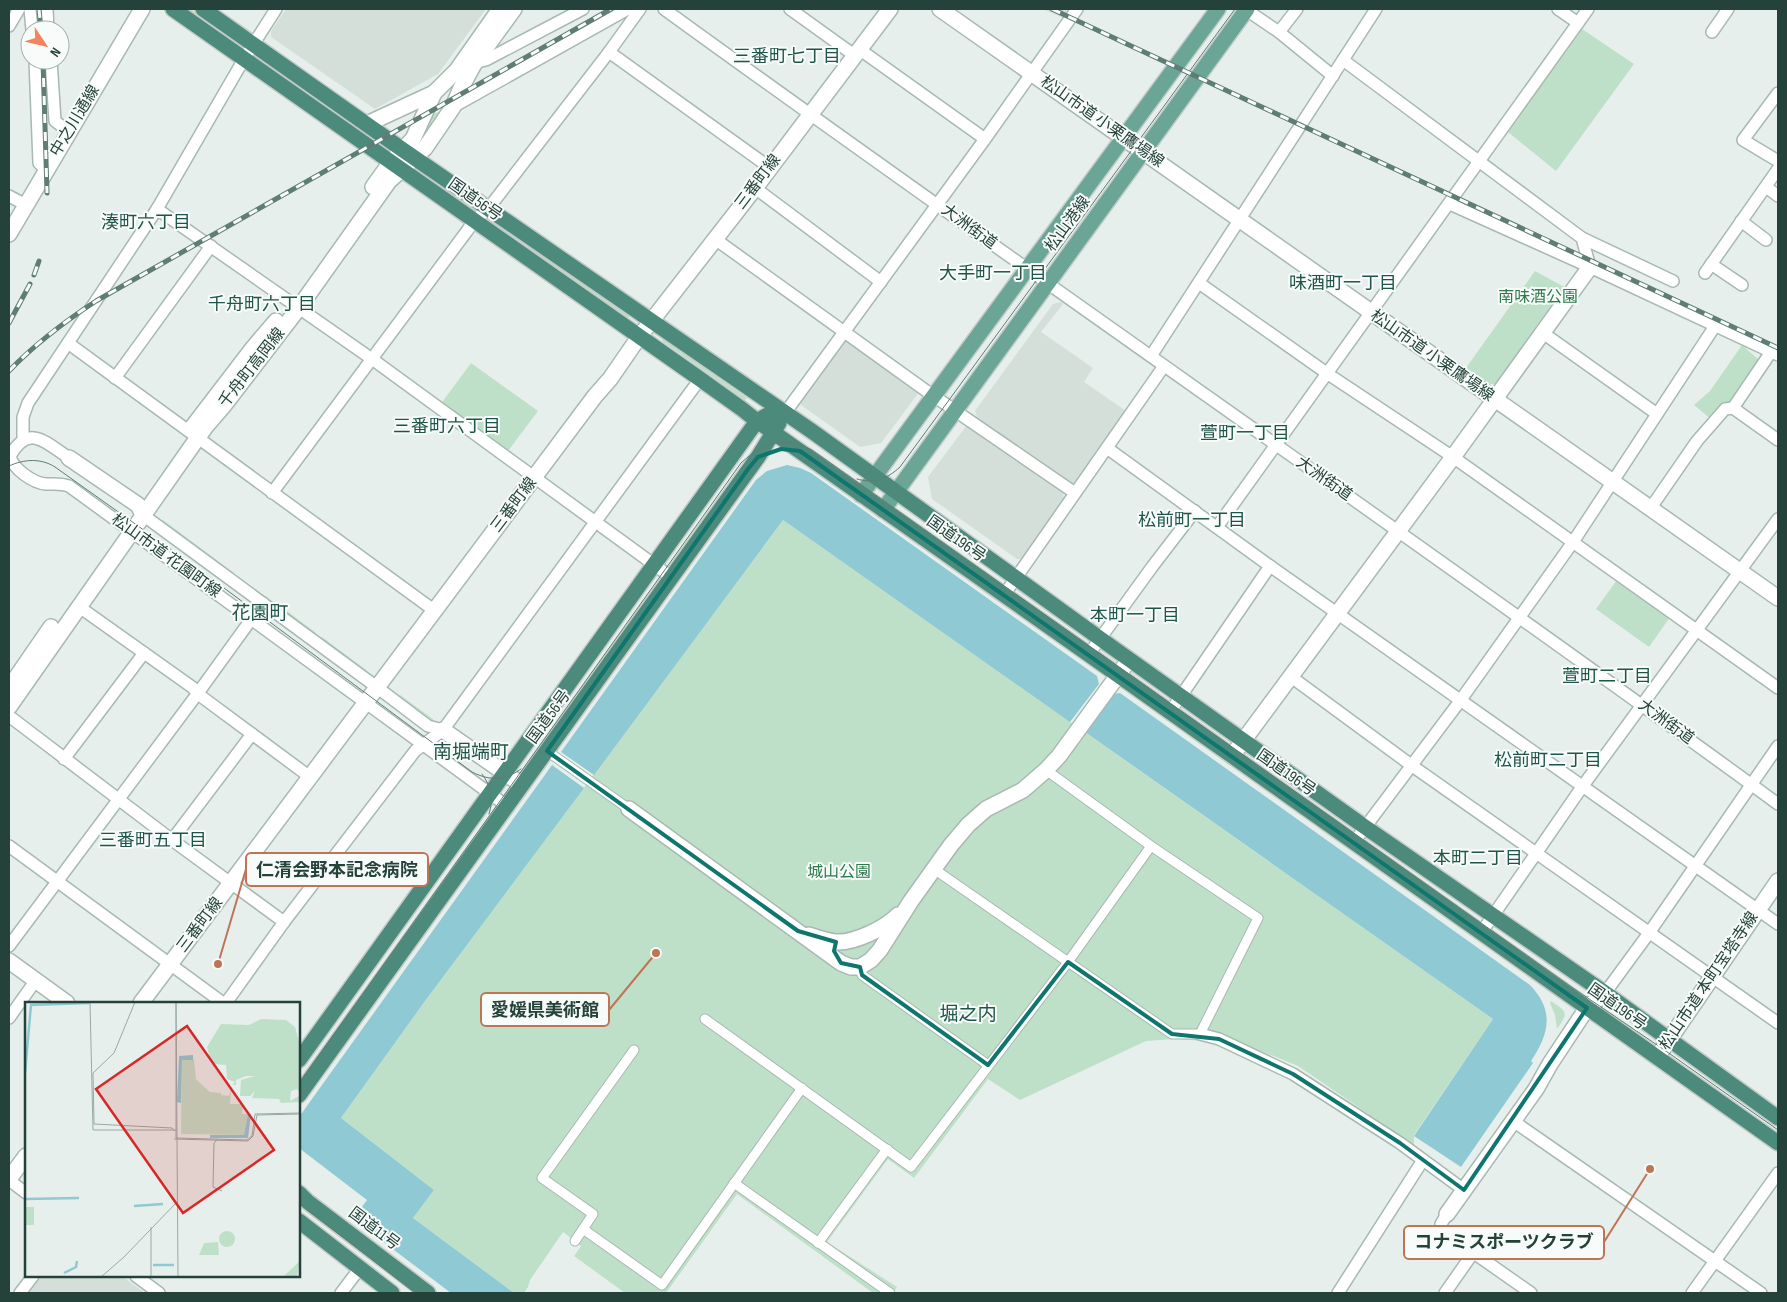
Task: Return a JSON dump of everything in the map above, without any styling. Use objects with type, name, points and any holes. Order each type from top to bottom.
[{"type":"highway","name":"国道56号","points":[[173,9],[774,432]]},
{"type":"highway","name":"国道56号","points":[[203,9],[409,154],[785,413],[758,457],[671,577],[552,754],[522,785],[300,1094]]},
{"type":"highway","points":[[756,421],[771,413],[785,413]]},
{"type":"highway","name":"国道196号","points":[[785,413],[1129,660],[1605,994],[1778,1118]]},
{"type":"highway","name":"国道56号","points":[[300,1057],[756,421]]},
{"type":"highway","name":"国道196号","points":[[774,432],[1587,1008],[1658,1056],[1778,1143]]},
{"type":"highway","points":[[758,457],[781,449],[790,448],[800,451]]},
{"type":"highway","name":"国道11号","points":[[300,1194],[428,1293]]},
{"type":"highway","points":[[300,1222],[392,1293]]},
{"type":"main road","name":"松山港線","points":[[861,495],[1218,9]]},
{"type":"main road","name":"松山港線","points":[[883,510],[1246,9]]},
{"type":"street","points":[[9,26],[19,9]]},
{"type":"street","name":"中之川通線","points":[[9,234],[68,131],[142,9]]},
{"type":"street","points":[[276,9],[244,59],[157,209],[68,343],[435,611]]},
{"type":"street","name":"千舟町高岡線","points":[[9,688],[128,528],[253,348],[294,306],[396,166],[409,154],[425,148],[453,107],[461,88],[465,65],[500,9]]},
{"type":"street","name":"千舟町高岡線","points":[[409,154],[413,139],[434,93],[465,65],[514,9]]},
{"type":"street","points":[[465,65],[486,60],[583,9]]},
{"type":"street","points":[[453,107],[628,9]]},
{"type":"street","points":[[272,493],[372,360],[422,289],[474,221],[488,208],[640,9]]},
{"type":"street","name":"大洲街道","points":[[664,9],[937,205],[1643,705],[1778,804]]},
{"type":"street","points":[[790,9],[985,139]]},
{"type":"street","name":"三番町線","points":[[142,1002],[595,396],[610,379],[890,9]]},
{"type":"street","name":"松山市道 小栗鷹場線","points":[[940,9],[1778,598]]},
{"type":"street","points":[[785,413],[985,139],[1077,9]]},
{"type":"street","points":[[1246,9],[1279,32],[1333,76]]},
{"type":"street","points":[[1279,32],[1297,9]]},
{"type":"street","points":[[1151,356],[1376,9]]},
{"type":"street","points":[[1558,9],[1578,23]]},
{"type":"street","points":[[1217,528],[1588,9]]},
{"type":"street","points":[[1712,32],[1728,9]]},
{"type":"street","points":[[609,52],[769,167]]},
{"type":"street","points":[[1343,60],[1582,238],[1673,280]]},
{"type":"street","points":[[34,70],[39,163],[46,170]]},
{"type":"street","points":[[52,70],[55,121],[68,131]]},
{"type":"street","points":[[367,124],[434,93]]},
{"type":"street","points":[[1778,93],[1743,140],[1778,161]]},
{"type":"street","points":[[1742,285],[1708,269],[1778,169]]},
{"type":"street","points":[[1766,187],[1778,196]]},
{"type":"street","points":[[755,188],[881,282]]},
{"type":"street","points":[[9,196],[26,205]]},
{"type":"street","points":[[1450,204],[1590,267],[1774,354],[1733,408]]},
{"type":"street","points":[[157,209],[372,360],[671,577]]},
{"type":"street","points":[[1741,222],[1766,240]]},
{"type":"street","points":[[1582,238],[1590,267]]},
{"type":"street","points":[[715,240],[934,396],[1075,493]]},
{"type":"street","points":[[115,378],[211,246]]},
{"type":"street","points":[[1232,756],[1453,457],[1590,267]]},
{"type":"street","points":[[1199,283],[1328,374],[1453,457],[1778,688]]},
{"type":"street","points":[[1354,842],[1460,701],[1573,542],[1715,326]]},
{"type":"street","points":[[1543,332],[1657,414]]},
{"type":"street","name":"松山市道 花園町線","points":[[23,439],[23,417],[28,403],[68,343]]},
{"type":"street","points":[[1004,595],[1164,366]]},
{"type":"street","points":[[225,1002],[415,751],[443,730],[700,379]]},
{"type":"street","points":[[1650,509],[1697,441],[1725,409],[1733,408],[1778,440]]},
{"type":"street","name":"松山市道 花園町線","points":[[507,806],[363,707],[248,623],[128,528],[70,486],[62,483],[44,484],[30,478],[11,462],[10,456],[15,447],[23,439],[30,437],[40,439],[69,458],[263,603],[381,684],[428,726],[443,730],[522,785]]},
{"type":"street","points":[[1107,448],[1582,788],[1778,924]]},
{"type":"street","points":[[1089,654],[1195,511]]},
{"type":"street","points":[[1482,933],[1582,788],[1778,519]]},
{"type":"street","points":[[1170,712],[1270,566]]},
{"type":"street","points":[[74,603],[310,777]]},
{"type":"street","name":"千舟町高岡線","points":[[9,707],[74,603]]},
{"type":"street","points":[[9,946],[263,603]]},
{"type":"street","points":[[64,759],[144,653]]},
{"type":"street","points":[[552,754],[841,963],[851,967],[860,967],[871,960],[880,950],[911,901],[951,845],[968,825],[986,809],[1023,790],[1046,770],[1059,756],[1129,660]]},
{"type":"street","points":[[1290,676],[1411,765],[1778,1023]]},
{"type":"street","points":[[9,716],[172,840],[284,922]]},
{"type":"street","points":[[172,840],[252,734]]},
{"type":"street","points":[[1531,1293],[1442,1230],[1442,1223],[1513,1121],[1587,1008],[1605,994],[1778,746]]},
{"type":"street","points":[[1046,770],[1151,846],[1258,918],[1200,1034]]},
{"type":"street","points":[[9,846],[170,966],[223,1002]]},
{"type":"street","points":[[705,1019],[911,1167],[1068,962],[1151,846]]},
{"type":"street","points":[[934,869],[1172,1034],[1200,1034],[1219,1038],[1293,1074],[1400,1143],[1464,1190]]},
{"type":"street","name":"松山市道 本町宝塔寺線","points":[[1658,1056],[1778,881]]},
{"type":"street","points":[[798,931],[838,942],[872,933],[889,924],[911,901]]},
{"type":"street","points":[[838,942],[834,951],[841,963]]},
{"type":"street","points":[[9,961],[50,1002]]},
{"type":"street","points":[[860,967],[862,975],[988,1065]]},
{"type":"street","points":[[9,972],[65,1002]]},
{"type":"street","points":[[9,1018],[34,984]]},
{"type":"street","points":[[574,1241],[593,1214],[542,1178],[634,1050]]},
{"type":"street","points":[[300,1059],[316,1070]]},
{"type":"street","points":[[583,1229],[662,1285],[802,1088]]},
{"type":"street","points":[[1513,1121],[1761,1293]]},
{"type":"street","points":[[818,1243],[887,1149]]},
{"type":"street","points":[[25,1157],[9,1179],[25,1192]]},
{"type":"street","points":[[1338,1293],[1423,1160]]},
{"type":"street","points":[[1692,1293],[1778,1173]]},
{"type":"street","points":[[734,1183],[890,1293]]},
{"type":"street","points":[[1445,1293],[1473,1253]]},
{"type":"street","points":[[341,1293],[360,1268]]},
{"type":"street","points":[[20,1293],[32,1277]]},
{"type":"street","points":[[137,1277],[159,1293]]},
{"type":"highlighted area","points":[[781,449],[800,451],[1587,1008],[1464,1190],[1400,1143],[1293,1074],[1219,1039],[1172,1034],[1068,962],[988,1065],[862,975],[860,967],[841,963],[834,951],[836,942],[798,931],[547,751],[748,469],[758,457]]},
{"type":"shaded area","points":[[286,9],[486,9],[438,74],[375,109],[271,37],[271,31]]},
{"type":"shaded area","points":[[1042,9],[1069,9],[1063,18]]},
{"type":"shaded area","points":[[1061,302],[1063,304],[1041,332],[1093,368],[1084,382],[1126,411],[1075,484],[1070,485],[977,417],[975,411],[1053,304]]},
{"type":"shaded area","points":[[848,341],[917,391],[917,395],[881,443],[860,447],[801,405],[800,401],[843,342]]},
{"type":"shaded area","points":[[967,425],[1063,493],[1064,499],[1022,559],[1017,559],[932,499],[928,477]]},
{"type":"shaded area","points":[[38,1277],[123,1277],[145,1293],[26,1293]]},
{"type":"green space","points":[[187,9],[191,9],[245,47],[243,49]]},
{"type":"green space","points":[[1582,29],[1634,64],[1556,171],[1508,132]]},
{"type":"green space","points":[[280,73],[364,131],[363,133],[279,75]]},
{"type":"green space","points":[[444,109],[424,137],[422,136],[430,116]]},
{"type":"green space","points":[[529,246],[630,316],[628,318],[528,248]]},
{"type":"green space","name":"南味酒公園","points":[[1535,271],[1566,288],[1497,384],[1489,384],[1466,368]]},
{"type":"green space","points":[[663,339],[747,398],[745,400],[662,341]]},
{"type":"green space","points":[[1742,345],[1760,361],[1732,402],[1711,419],[1694,405],[1710,391]]},
{"type":"green space","points":[[471,363],[538,411],[508,451],[503,451],[440,405]]},
{"type":"green space","points":[[163,520],[234,573],[234,574],[161,522]]},
{"type":"green space","name":"城山公園","points":[[783,520],[1493,1019],[1414,1135],[1414,1145],[1298,1066],[1212,1031],[1205,1041],[1174,1039],[1146,1041],[1020,1100],[988,1079],[914,1178],[888,1159],[827,1242],[897,1287],[893,1293],[873,1293],[737,1194],[666,1293],[625,1293],[574,1256],[581,1246],[563,1232],[530,1280],[524,1293],[514,1293],[413,1218],[434,1190],[341,1118],[425,1001]]},
{"type":"green space","points":[[142,545],[240,618],[141,547]]},
{"type":"green space","points":[[1617,580],[1670,617],[1649,647],[1596,609]]},
{"type":"green space","points":[[279,605],[316,633],[316,634],[277,608]]},
{"type":"green space","points":[[260,632],[349,697],[347,698]]},
{"type":"green space","points":[[322,637],[366,670],[366,671],[320,638]]},
{"type":"green space","points":[[400,695],[433,719],[433,720],[398,697]]},
{"type":"green space","points":[[1551,1001],[1565,1013],[1557,1029],[1555,1015],[1550,1003]]},
{"type":"water","points":[[787,465],[811,473],[1097,676],[1099,684],[1070,722],[783,520],[594,775],[561,752],[756,480],[767,471]]},
{"type":"water","points":[[1120,693],[1530,985],[1538,995],[1546,1013],[1547,1023],[1542,1041],[1531,1061],[1533,1063],[1461,1167],[1414,1136],[1493,1019],[1085,732],[1113,694]]},
{"type":"water","points":[[552,765],[584,788],[425,1001],[341,1118],[434,1190],[413,1218],[514,1293],[451,1293],[353,1219],[367,1200],[300,1149],[300,1116]]},
{"type":"tram line","points":[[857,479],[875,481],[890,475],[900,467],[1235,9]]},
{"type":"tram line","points":[[300,1082],[741,463],[758,450],[774,443],[783,442],[812,450],[1573,988],[1778,1130]]},
{"type":"tram line","points":[[9,466],[32,460],[44,462],[55,467],[193,565],[472,772],[485,777],[503,778],[521,769]]},
{"type":"tram line","points":[[482,774],[488,783],[491,793],[489,814]]},
{"type":"tram line","points":[[300,1204],[415,1293]]},
{"type":"railway","points":[[39,9],[40,20]]},
{"type":"railway","points":[[9,371],[50,334],[96,301],[611,9]]},
{"type":"railway","points":[[1052,9],[1778,348]]},
{"type":"railway","points":[[43,70],[47,193]]},
{"type":"railway","points":[[34,275],[39,261]]},
{"type":"railway","points":[[9,323],[30,284]]},
{"type":"place","name":"愛媛県美術館","points":[[656,953]]},
{"type":"place","name":"仁清会野本記念病院","points":[[218,964]]},
{"type":"place","name":"コナミスポーツクラブ","points":[[1650,1169]]},
{"type":"district","name":"三番町七丁目","points":[[787,56]]},
{"type":"district","name":"湊町六丁目","points":[[146,222]]},
{"type":"district","name":"大手町一丁目","points":[[993,273]]},
{"type":"district","name":"味酒町一丁目","points":[[1343,283]]},
{"type":"district","name":"千舟町六丁目","points":[[262,304]]},
{"type":"district","name":"三番町六丁目","points":[[447,426]]},
{"type":"district","name":"萱町一丁目","points":[[1245,433]]},
{"type":"district","name":"松前町一丁目","points":[[1192,520]]},
{"type":"district","name":"花園町","points":[[260,613]]},
{"type":"district","name":"本町一丁目","points":[[1135,615]]},
{"type":"district","name":"萱町二丁目","points":[[1607,676]]},
{"type":"district","name":"南堀端町","points":[[471,752]]},
{"type":"district","name":"松前町二丁目","points":[[1548,760]]},
{"type":"district","name":"三番町五丁目","points":[[153,840]]},
{"type":"district","name":"本町二丁目","points":[[1478,858]]},
{"type":"district","name":"堀之内","points":[[968,1014]]}]
